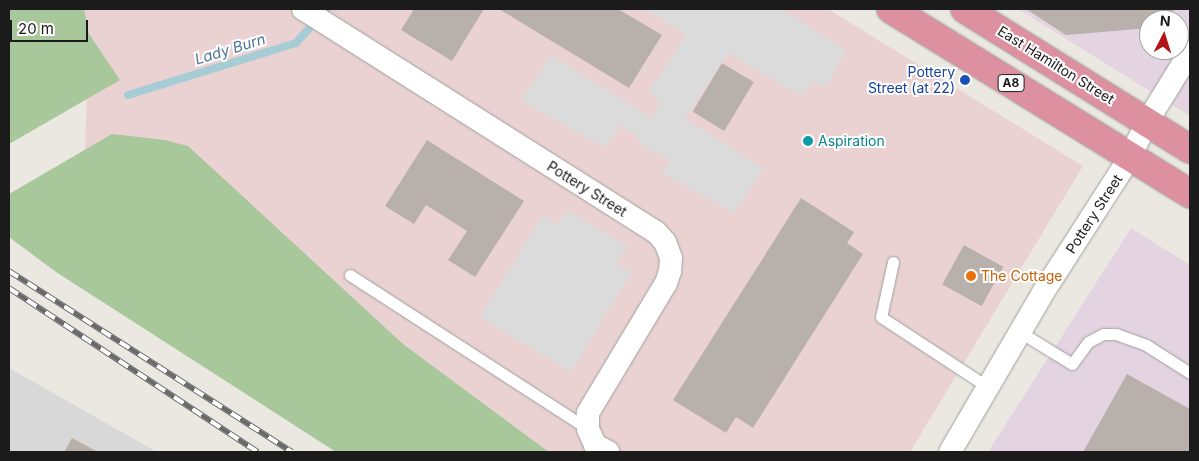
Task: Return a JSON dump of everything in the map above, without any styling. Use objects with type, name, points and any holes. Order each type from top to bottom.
[{"type":"highway","name":"A8","points":[[891,9],[1190,194]]},
{"type":"highway","name":"East Hamilton Street","points":[[965,9],[1190,149]]},
{"type":"street","name":"Pottery Street","points":[[303,9],[656,232],[665,242],[671,258],[670,272],[666,283],[588,413],[588,429]]},
{"type":"street","name":"Pottery Street","points":[[950,452],[1020,332],[1130,157],[1147,122],[1190,52]]},
{"type":"street","points":[[588,429],[595,444],[608,452]]},
{"type":"lane","points":[[893,262],[881,317],[988,387]]},
{"type":"lane","points":[[350,275],[588,429]]},
{"type":"lane","points":[[1020,332],[1072,364],[1088,342],[1104,334],[1116,334],[1146,345],[1190,373]]},
{"type":"shaded area","points":[[84,9],[828,9],[1083,166],[910,452],[549,452],[403,344],[85,150],[89,34]]},
{"type":"shaded area","points":[[645,9],[781,9],[846,50],[826,87],[813,82],[801,96],[728,53],[685,119],[764,168],[734,213],[662,173],[670,160],[641,145],[636,135],[621,125],[605,148],[521,101],[551,55],[652,118],[660,102],[649,92],[686,35]]},
{"type":"shaded area","points":[[1018,9],[1190,9],[1190,116]]},
{"type":"shaded area","points":[[567,210],[627,246],[616,264],[631,273],[571,372],[480,317],[542,216],[557,225]]},
{"type":"shaded area","points":[[1131,228],[1190,265],[1190,452],[988,452]]},
{"type":"shaded area","points":[[9,368],[157,452],[9,452]]},
{"type":"green space","points":[[9,9],[84,9],[89,34],[120,80],[9,144]]},
{"type":"green space","points":[[112,134],[165,140],[188,146],[403,344],[549,452],[336,452],[56,272],[9,237],[9,194]]},
{"type":"building","points":[[414,9],[484,9],[452,61],[401,30]]},
{"type":"building","points":[[499,9],[618,9],[662,35],[629,88]]},
{"type":"building","points":[[1026,9],[1175,9],[1139,10],[1139,29],[1066,35]]},
{"type":"building","points":[[722,63],[754,82],[724,131],[693,112]]},
{"type":"building","points":[[427,140],[524,201],[475,277],[448,260],[467,231],[426,205],[414,224],[385,206]]},
{"type":"building","points":[[801,198],[854,232],[847,243],[863,254],[753,428],[736,417],[726,433],[673,400]]},
{"type":"building","points":[[964,245],[1003,267],[982,306],[942,284]]},
{"type":"building","points":[[1127,374],[1190,409],[1190,452],[1083,452]]},
{"type":"building","points":[[72,438],[98,452],[64,452]]},
{"type":"waterway","name":"Lady Burn","points":[[128,95],[296,43],[327,9]]},
{"type":"railway","points":[[9,271],[292,452]]},
{"type":"railway","points":[[9,288],[258,452]]},
{"type":"place","name":"Pottery Street (at 22)","points":[[965,80]]},
{"type":"place","name":"Aspiration","points":[[808,141]]},
{"type":"place","name":"The Cottage","points":[[971,276]]}]
